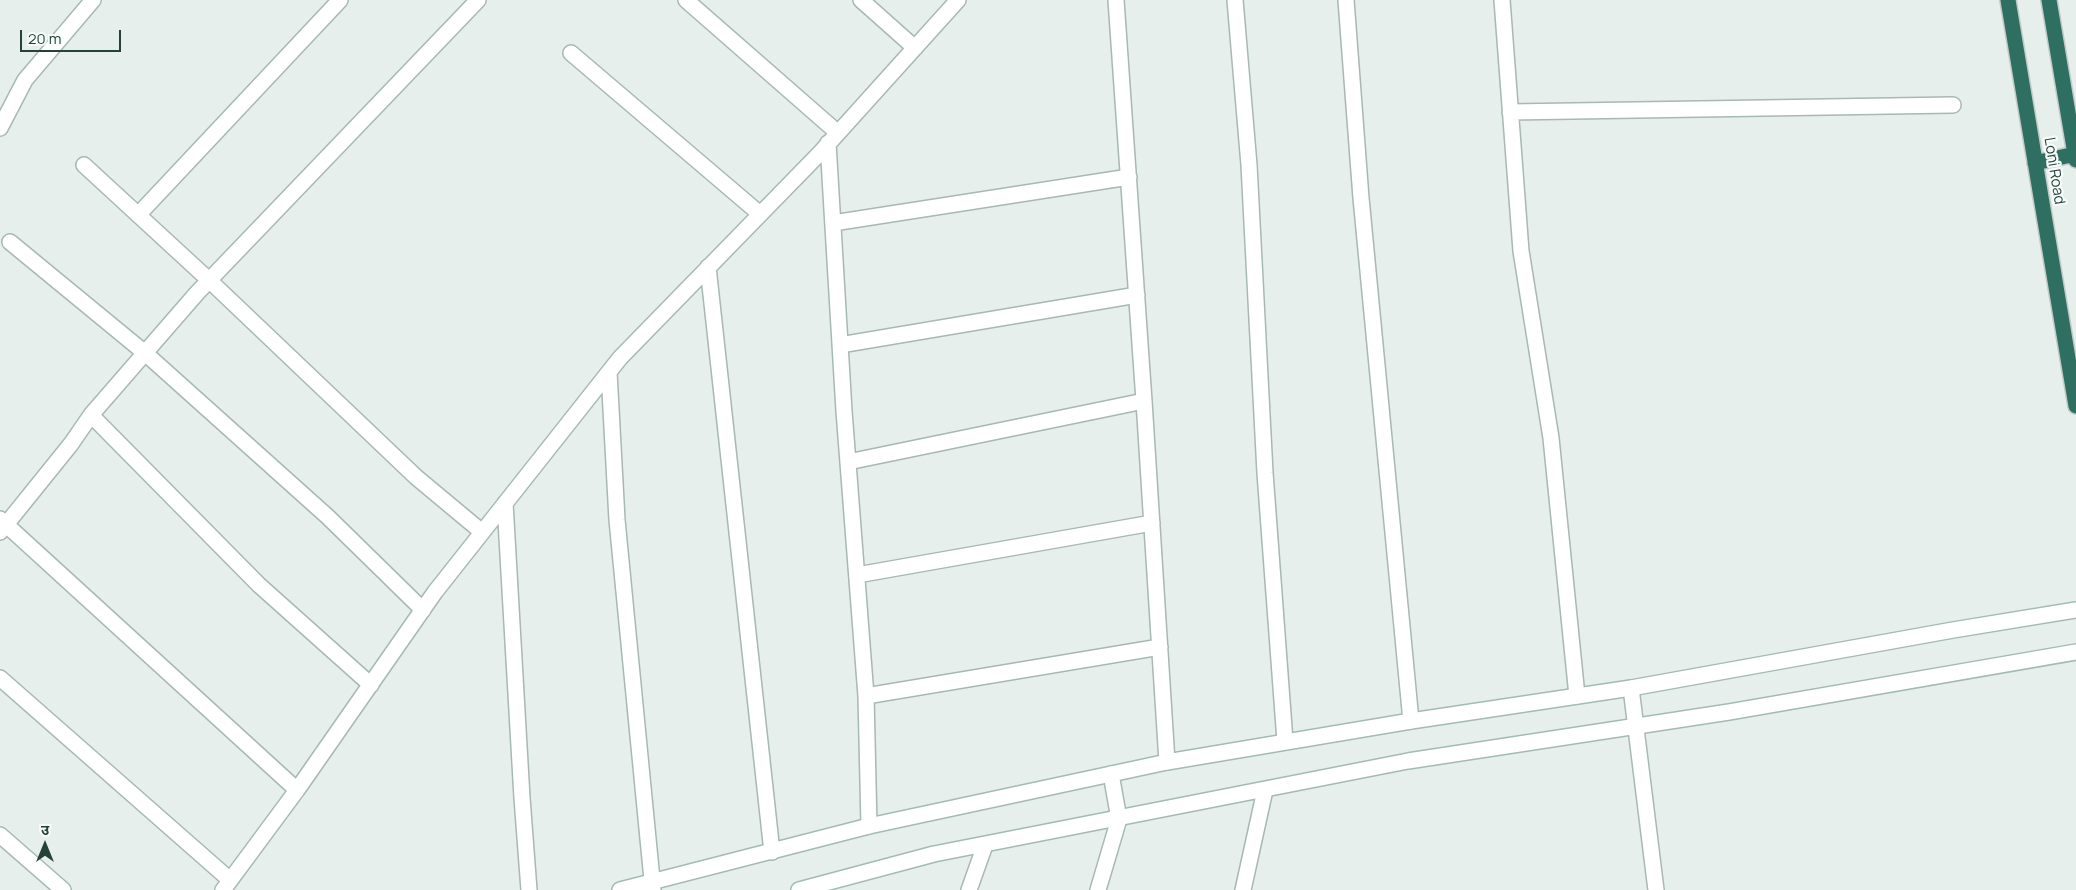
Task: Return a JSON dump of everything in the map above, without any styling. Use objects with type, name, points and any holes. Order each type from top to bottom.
[{"type":"highway","name":"Loni Road","points":[[2008,0],[2076,406]]},
{"type":"highway","name":"Loni Road","points":[[2050,0],[2076,157]]},
{"type":"highway","points":[[2035,163],[2076,157]]},
{"type":"street","points":[[0,128],[25,80],[93,0]]},
{"type":"street","points":[[138,215],[340,0]]},
{"type":"street","points":[[297,790],[2,525],[71,444],[91,415],[210,281],[478,0]]},
{"type":"street","points":[[686,0],[833,138],[833,223],[848,462],[866,696],[869,826]]},
{"type":"street","points":[[861,0],[915,48]]},
{"type":"street","points":[[0,678],[227,885],[297,790],[423,610],[482,532],[620,358],[833,138],[958,0]]},
{"type":"street","points":[[1116,0],[1167,762]]},
{"type":"street","points":[[1235,0],[1249,165],[1265,473],[1285,741]]},
{"type":"street","points":[[1346,0],[1361,198],[1411,721]]},
{"type":"street","points":[[1502,0],[1521,251],[1551,438],[1577,696]]},
{"type":"street","points":[[571,53],[760,214]]},
{"type":"street","points":[[1510,112],[1953,105]]},
{"type":"street","points":[[84,165],[210,281],[416,478],[482,532]]},
{"type":"street","points":[[833,223],[1129,177]]},
{"type":"street","points":[[10,242],[145,353],[328,517],[423,610]]},
{"type":"street","points":[[708,267],[772,852]]},
{"type":"street","points":[[840,345],[1137,295]]},
{"type":"street","points":[[609,372],[617,520],[652,886]]},
{"type":"street","points":[[848,462],[1144,401]]},
{"type":"street","points":[[91,415],[259,585],[371,685]]},
{"type":"street","points":[[506,503],[522,798],[529,890]]},
{"type":"street","points":[[857,576],[1152,523]]},
{"type":"street","points":[[620,890],[652,886],[869,826],[1167,762],[1285,741],[1631,688],[1953,630],[2076,610]]},
{"type":"street","points":[[866,696],[1160,647]]},
{"type":"street","points":[[799,890],[934,854],[1408,762],[1748,709],[2076,652]]},
{"type":"street","points":[[1631,688],[1656,890]]},
{"type":"street","points":[[1098,890],[1119,819],[1111,774]]},
{"type":"street","points":[[1243,890],[1265,790]]},
{"type":"street","points":[[0,835],[63,890]]},
{"type":"street","points":[[969,890],[985,845]]}]
